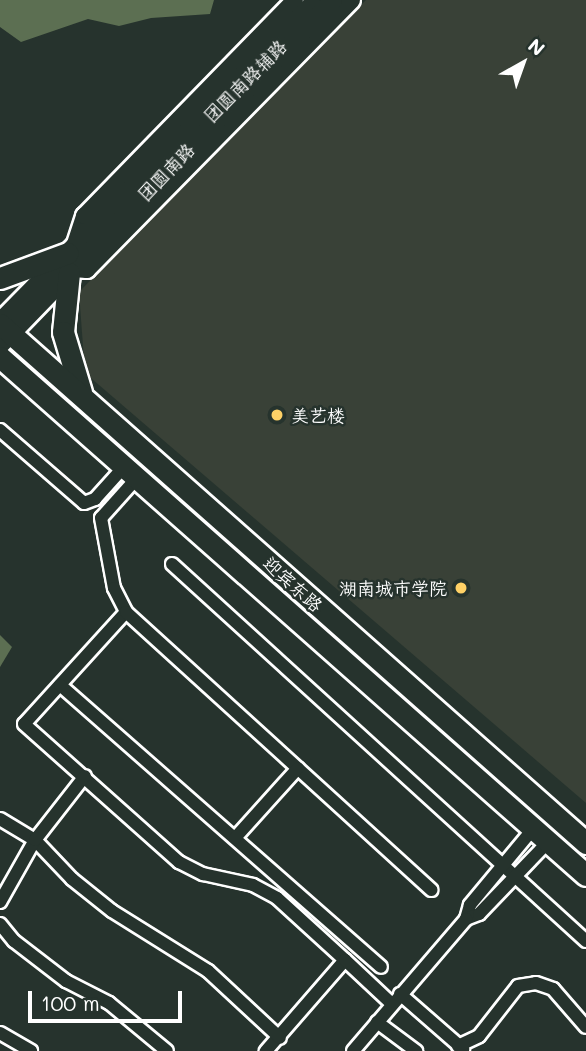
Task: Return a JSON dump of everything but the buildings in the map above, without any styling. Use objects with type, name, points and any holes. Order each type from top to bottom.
[{"type":"highway","points":[[0,278],[71,261],[62,332],[69,365],[85,400]]},
{"type":"highway","name":"迎宾东路","points":[[3,331],[85,400],[586,843]]},
{"type":"highway","name":"迎宾东路","points":[[0,357],[586,875]]},
{"type":"main road","name":"团圆南路","points":[[71,261],[316,0]]},
{"type":"main road","name":"团圆南路","points":[[3,331],[333,0]]},
{"type":"street","name":"团圆南路辅路","points":[[295,0],[83,216],[71,261],[87,270],[352,0]]},
{"type":"street","points":[[0,430],[84,503],[94,499],[130,473]]},
{"type":"street","points":[[130,473],[101,517],[114,588],[126,612],[432,890]]},
{"type":"street","points":[[172,564],[586,941]]},
{"type":"street","points":[[126,612],[24,724],[179,862],[203,874],[253,885],[277,898],[345,960],[461,1048],[480,1036],[518,986],[536,983],[553,989],[586,1027]]},
{"type":"street","points":[[60,685],[381,967]]},
{"type":"street","points":[[235,838],[298,768]]},
{"type":"street","points":[[0,902],[35,840],[85,776]]},
{"type":"street","points":[[0,819],[35,840],[72,879],[112,911],[208,971],[280,1038]]},
{"type":"street","points":[[353,1051],[466,919],[470,905],[503,867],[541,835]]},
{"type":"street","points":[[466,919],[479,914],[514,877],[541,835]]},
{"type":"street","points":[[0,924],[14,941],[66,981],[109,1003],[167,1051]]},
{"type":"street","points":[[266,1051],[345,960]]},
{"type":"street","points":[[377,1022],[416,1051]]},
{"type":"street","points":[[0,1033],[31,1051]]},
{"type":"shaded area","name":"湖南城市学院","points":[[366,0],[586,0],[586,803],[85,373],[79,292]]},
{"type":"green space","points":[[0,0],[214,0],[210,14],[151,18],[119,26],[88,19],[21,42],[0,27]]},
{"type":"green space","points":[[0,635],[12,647],[0,667]]},
{"type":"place","name":"美艺楼","points":[[277,415]]},
{"type":"place","name":"湖南城市学院","points":[[461,588]]}]
